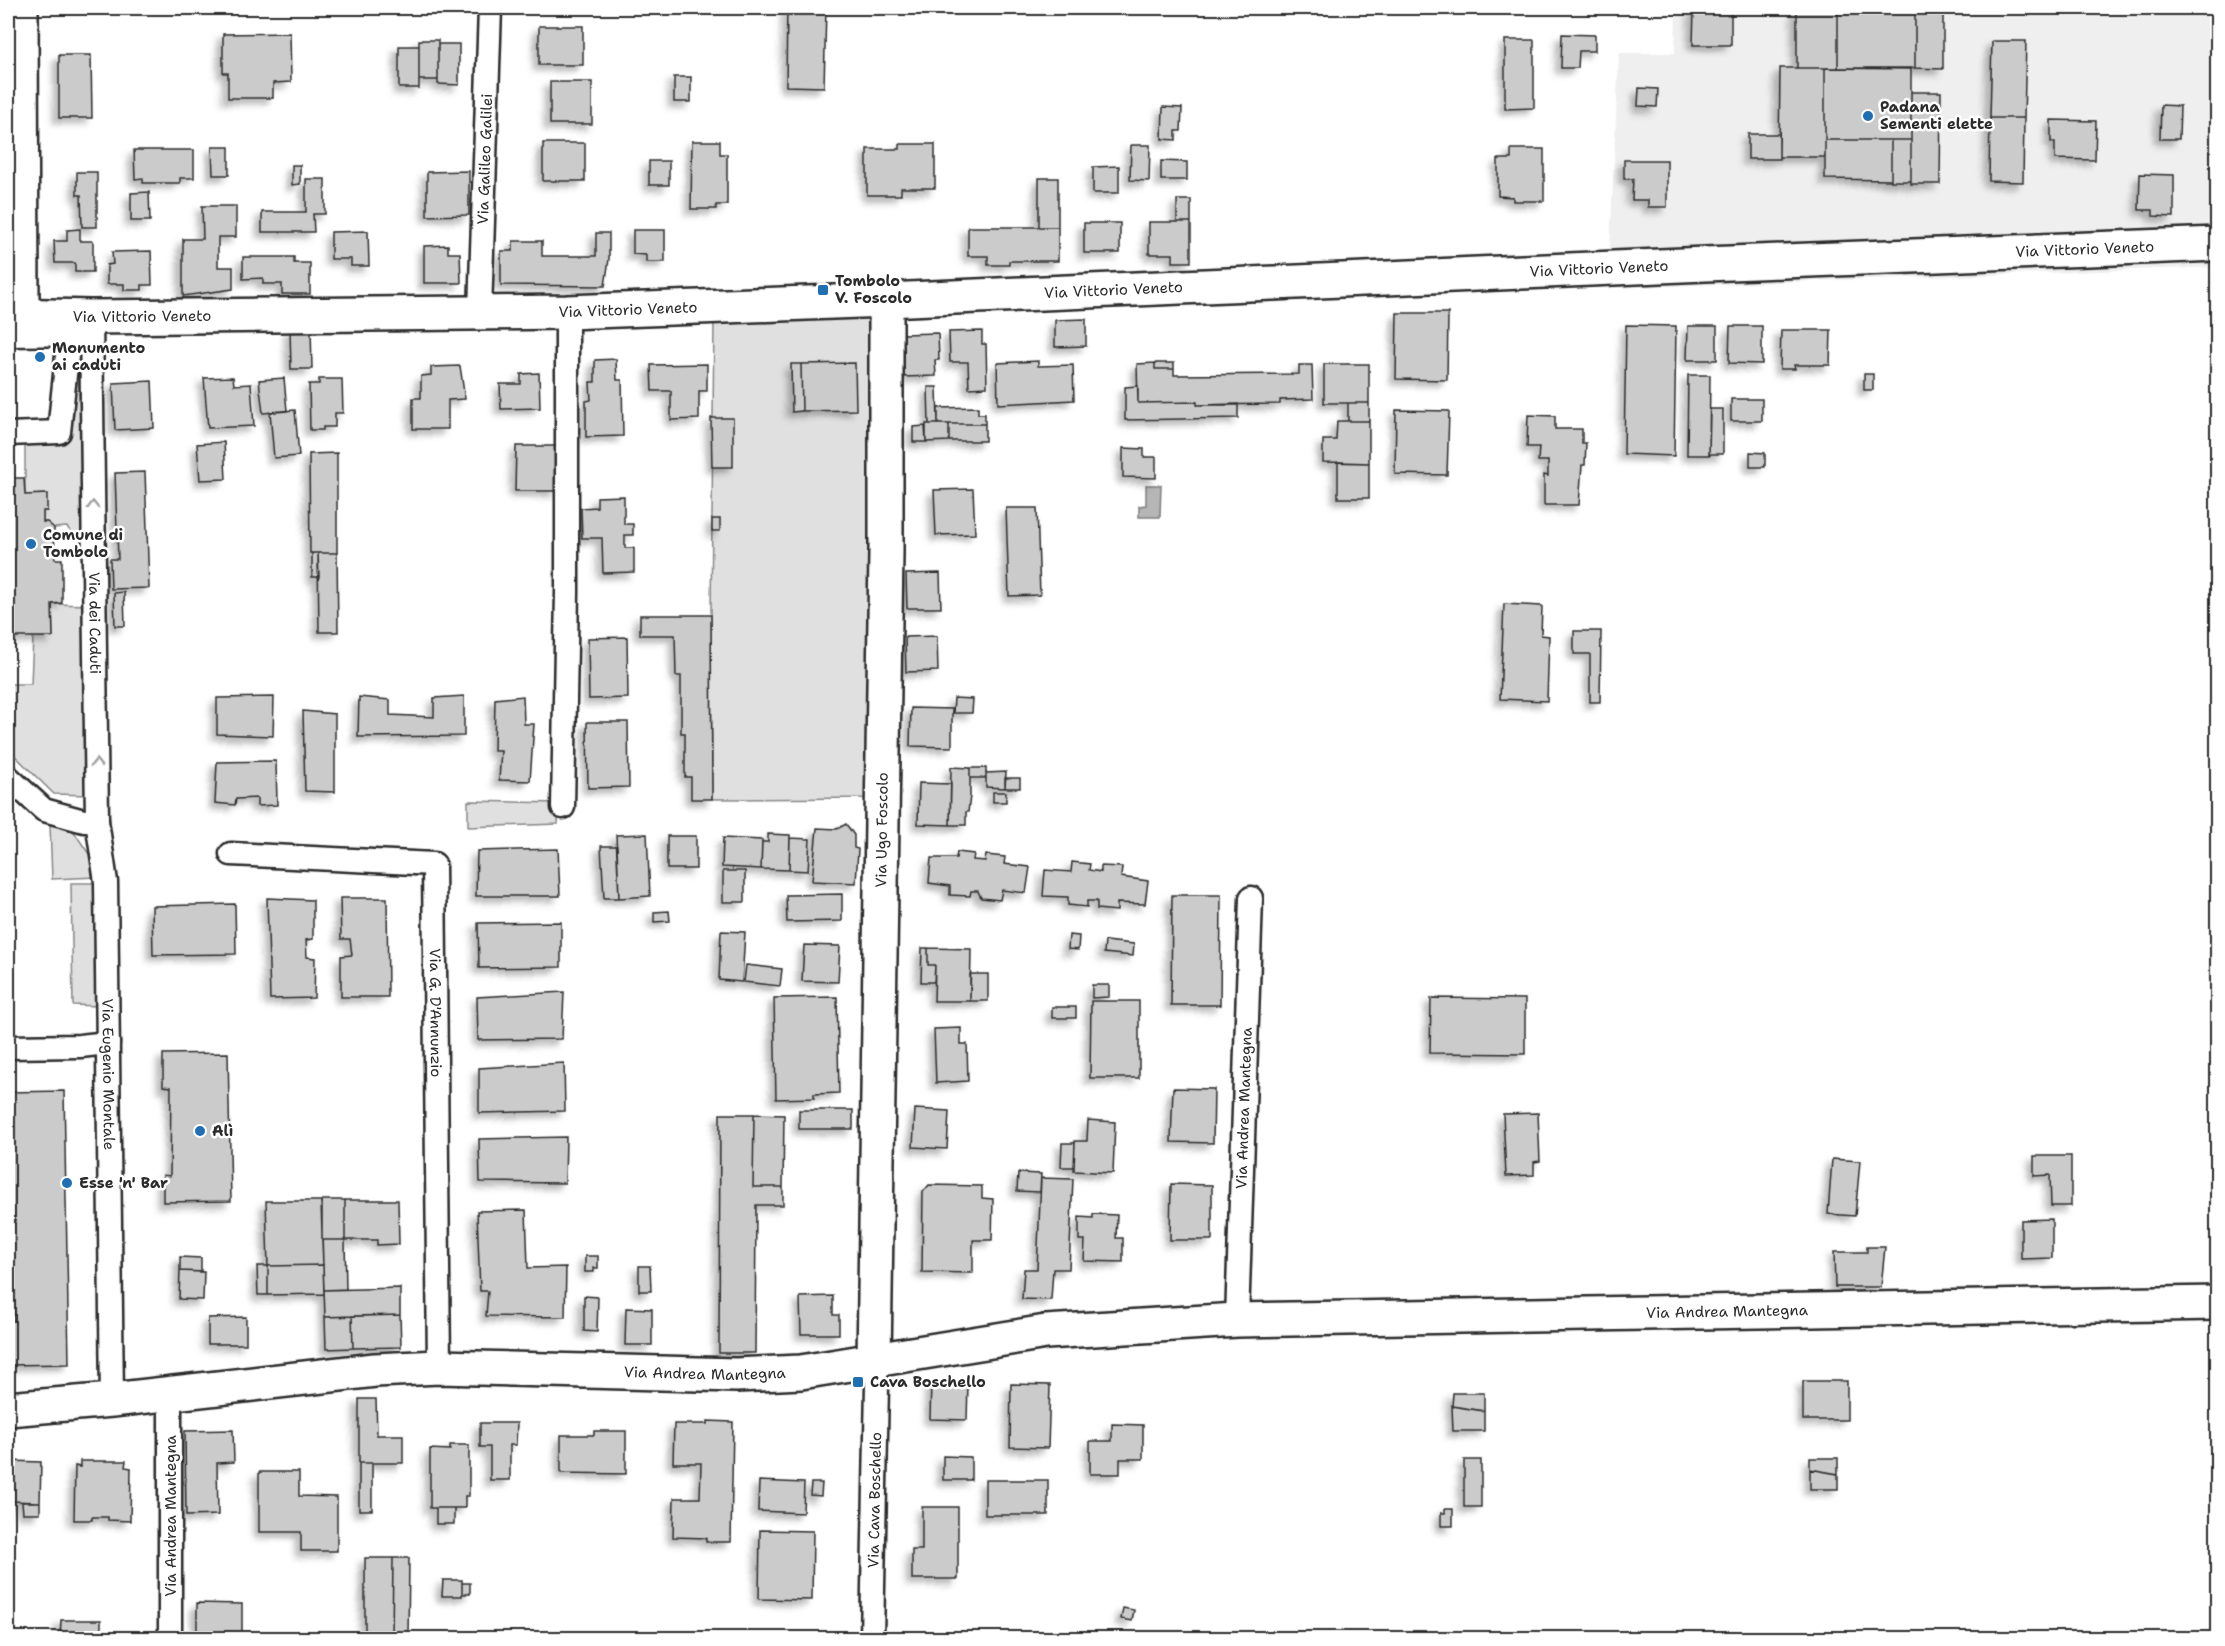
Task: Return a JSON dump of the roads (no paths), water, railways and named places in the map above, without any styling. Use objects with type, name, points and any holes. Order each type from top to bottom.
[{"type":"main road","points":[[12,322],[21,8]]},
{"type":"main road","name":"Via Vittorio Veneto","points":[[12,322],[91,317],[567,312],[2217,244]]},
{"type":"main road","name":"Via Ugo Foscolo","points":[[874,1361],[886,552],[886,300]]},
{"type":"main road","name":"Via Andrea Mantegna","points":[[8,1408],[112,1400],[375,1370],[439,1367],[736,1375],[801,1372],[1046,1332],[1237,1320],[2217,1303]]},
{"type":"street","name":"Via Galileo Galilei","points":[[480,312],[490,8]]},
{"type":"street","points":[[563,807],[567,592],[567,312]]},
{"type":"street","name":"Via dei Caduti","points":[[91,317],[97,821]]},
{"type":"street","points":[[8,434],[59,432],[68,346],[78,344],[78,334],[12,322]]},
{"type":"street","points":[[8,777],[45,810],[97,821]]},
{"type":"street","name":"Via Eugenio Montale","points":[[97,821],[106,882],[112,1400]]},
{"type":"street","name":"Via G. D'Annunzio","points":[[231,854],[434,864],[439,1367]]},
{"type":"street","name":"Via Andrea Mantegna","points":[[1237,1320],[1251,898]]},
{"type":"street","points":[[8,1047],[80,1046],[108,1043]]},
{"type":"street","name":"Via Cava Boschello","points":[[872,1638],[877,1385],[874,1361]]},
{"type":"street","name":"Via Andrea Mantegna","points":[[170,1393],[172,1407],[170,1638]]},
{"type":"place","name":"Padana Sementi elette","points":[[1868,116]]},
{"type":"place","name":"Tombolo V. Foscolo","points":[[823,290]]},
{"type":"place","name":"Monumento ai caduti","points":[[40,357]]},
{"type":"place","name":"Comune di Tombolo","points":[[31,544]]},
{"type":"place","name":"Alì","points":[[200,1131]]},
{"type":"place","name":"Esse 'n' Bar","points":[[67,1183]]},
{"type":"place","name":"Cava Boschello","points":[[858,1382]]}]
